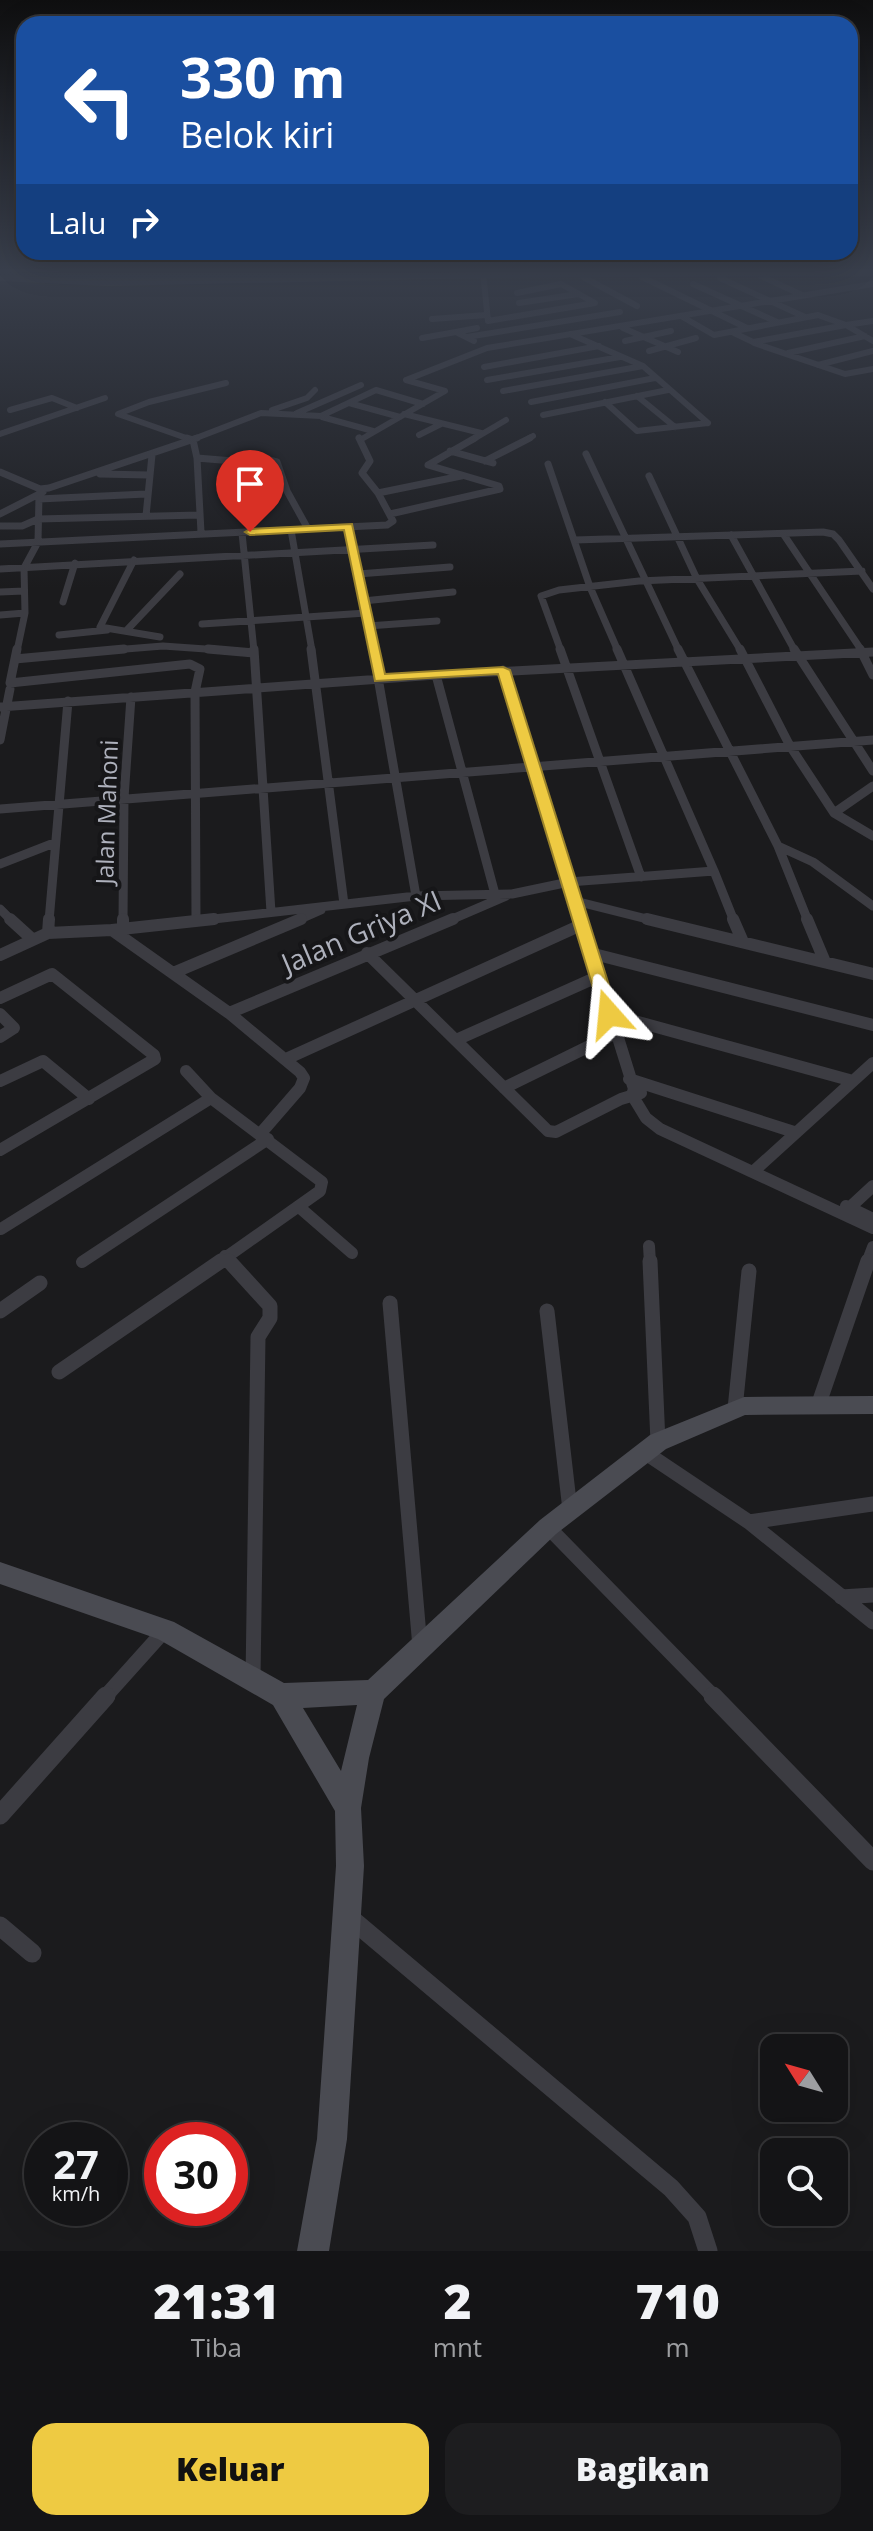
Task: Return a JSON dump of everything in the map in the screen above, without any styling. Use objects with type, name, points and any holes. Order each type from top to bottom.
[{"type":"street","points":[[0,544],[387,525],[393,521],[390,514],[362,473],[370,461],[359,440],[445,391],[406,380],[413,377]]},
{"type":"street","points":[[487,380],[505,377]]},
{"type":"street","points":[[513,377],[568,410]]},
{"type":"street","points":[[503,391],[580,377]]},
{"type":"street","points":[[531,402],[655,378],[708,423],[637,431],[605,402]]},
{"type":"street","points":[[193,440],[118,414],[149,402],[226,383]]},
{"type":"street","points":[[294,414],[361,385]]},
{"type":"street","points":[[0,506],[193,440],[307,398],[315,390]]},
{"type":"street","points":[[321,416],[376,390],[423,404]]},
{"type":"street","points":[[543,415],[668,390]]},
{"type":"street","points":[[637,396],[675,427]]},
{"type":"street","points":[[0,413],[52,398],[77,408]]},
{"type":"street","points":[[0,437],[105,398]]},
{"type":"street","points":[[349,403],[481,433]]},
{"type":"street","points":[[10,410],[33,424]]},
{"type":"street","points":[[269,411],[321,416],[373,431]]},
{"type":"street","points":[[419,435],[454,418]]},
{"type":"street","points":[[390,514],[500,489],[499,486],[428,467],[429,463],[506,420]]},
{"type":"street","points":[[485,461],[533,436]]},
{"type":"street","points":[[193,440],[197,458],[201,532]]},
{"type":"street","points":[[450,451],[495,464]]},
{"type":"street","points":[[586,454],[683,661],[778,846],[825,962]]},
{"type":"street","points":[[146,516],[152,455]]},
{"type":"street","points":[[197,458],[277,462],[287,491],[308,529]]},
{"type":"street","points":[[245,462],[245,556],[258,687],[271,912]]},
{"type":"street","points":[[548,464],[590,587],[743,942]]},
{"type":"street","points":[[0,472],[42,493],[146,494]]},
{"type":"street","points":[[93,473],[149,475]]},
{"type":"street","points":[[378,493],[461,476]]},
{"type":"street","points":[[649,476],[697,579],[745,658],[790,746],[834,813],[873,836]]},
{"type":"street","points":[[0,481],[11,477]]},
{"type":"street","points":[[0,514],[42,493]]},
{"type":"street","points":[[42,493],[38,542],[24,568],[25,613],[10,683],[197,666],[200,669],[195,692],[196,920]]},
{"type":"street","points":[[0,526],[22,526],[38,519],[199,515]]},
{"type":"street","points":[[348,527],[379,678],[416,896]]},
{"type":"street","points":[[291,530],[330,780],[338,905]]},
{"type":"street","points":[[188,533],[193,558]]},
{"type":"street","points":[[575,540],[833,534],[873,589]]},
{"type":"street","points":[[731,535],[797,655],[873,771]]},
{"type":"street","points":[[784,535],[862,652],[873,675]]},
{"type":"street","points":[[0,569],[433,545]]},
{"type":"street","points":[[134,560],[100,627],[160,637]]},
{"type":"street","points":[[63,602],[75,563]]},
{"type":"street","points":[[358,574],[450,567]]},
{"type":"street","points":[[641,877],[541,596],[555,589],[646,581],[862,571]]},
{"type":"street","points":[[126,631],[180,574]]},
{"type":"street","points":[[0,592],[24,591]]},
{"type":"street","points":[[363,601],[453,592]]},
{"type":"street","points":[[0,615],[25,613]]},
{"type":"street","points":[[202,624],[366,613]]},
{"type":"street","points":[[368,626],[437,621]]},
{"type":"street","points":[[59,635],[112,629]]},
{"type":"street","points":[[15,659],[163,646],[254,653]]},
{"type":"street","points":[[3,706],[503,670],[873,652]]},
{"type":"street","points":[[503,670],[614,1034],[646,1118],[660,1129],[873,1219]]},
{"type":"street","points":[[436,675],[495,894]]},
{"type":"street","points":[[0,740],[3,706],[10,689]]},
{"type":"street","name":"Jalan Mahoni","points":[[118,929],[131,697]]},
{"type":"street","points":[[48,933],[68,701]]},
{"type":"street","points":[[0,809],[395,774],[533,767],[873,740]]},
{"type":"street","points":[[834,813],[873,786]]},
{"type":"street","points":[[0,818],[28,806]]},
{"type":"street","points":[[0,864],[54,843]]},
{"type":"street","points":[[778,846],[813,862],[873,906]]},
{"type":"street","points":[[0,955],[48,933],[118,929],[416,896],[512,894],[569,882],[714,871]]},
{"type":"street","name":"Jalan Griya XI","points":[[229,1013],[512,894]]},
{"type":"street","points":[[575,901],[873,974]]},
{"type":"street","points":[[173,973],[338,905]]},
{"type":"street","points":[[0,909],[32,939]]},
{"type":"street","points":[[286,1059],[581,925]]},
{"type":"street","points":[[82,1262],[265,1136],[303,1082],[300,1072],[286,1059],[118,929]]},
{"type":"street","points":[[367,953],[551,1132],[634,1089],[794,1132]]},
{"type":"street","points":[[590,953],[873,1025]]},
{"type":"street","points":[[0,998],[52,974],[154,1055],[153,1061],[0,1150]]},
{"type":"street","points":[[456,1040],[597,977]]},
{"type":"street","points":[[0,1014],[14,1028],[0,1037]]},
{"type":"street","points":[[609,1014],[853,1081]]},
{"type":"street","points":[[504,1088],[614,1034]]},
{"type":"street","points":[[0,1081],[43,1061],[89,1099]]},
{"type":"street","points":[[756,1168],[873,1063]]},
{"type":"street","points":[[59,1372],[320,1191],[322,1182],[211,1098],[186,1071]]},
{"type":"street","points":[[1,1229],[211,1098]]},
{"type":"street","points":[[847,1210],[873,1186]]},
{"type":"street","points":[[299,1207],[352,1253]]},
{"type":"street","points":[[847,1210],[873,1228]]},
{"type":"street","points":[[649,1246],[652,1448]]},
{"type":"street","points":[[818,1406],[873,1247]]},
{"type":"street","points":[[225,1256],[270,1306],[270,1318],[258,1337],[253,1679]]},
{"type":"street","points":[[735,1409],[749,1271]]},
{"type":"street","points":[[0,1311],[40,1283]]},
{"type":"street","points":[[390,1303],[420,1647]]},
{"type":"street","points":[[547,1311],[570,1510]]},
{"type":"street","points":[[313,2251],[332,2139],[350,1866],[348,1808],[356,1758],[373,1692],[548,1527],[652,1448],[735,1409],[758,1404],[873,1405]]},
{"type":"street","points":[[652,1448],[873,1622]]},
{"type":"street","points":[[749,1522],[873,1504]]},
{"type":"street","points":[[548,1527],[873,1861]]},
{"type":"street","points":[[0,1573],[165,1630],[282,1696],[348,1808]]},
{"type":"street","points":[[841,1597],[873,1595]]},
{"type":"street","points":[[0,1815],[165,1630]]},
{"type":"street","points":[[282,1696],[373,1692]]},
{"type":"street","points":[[346,1915],[671,2188],[697,2217],[708,2251]]},
{"type":"street","points":[[0,1926],[32,1953]]},
{"type":"route","points":[[250,532],[348,527],[379,678],[503,670],[609,1014]]}]
